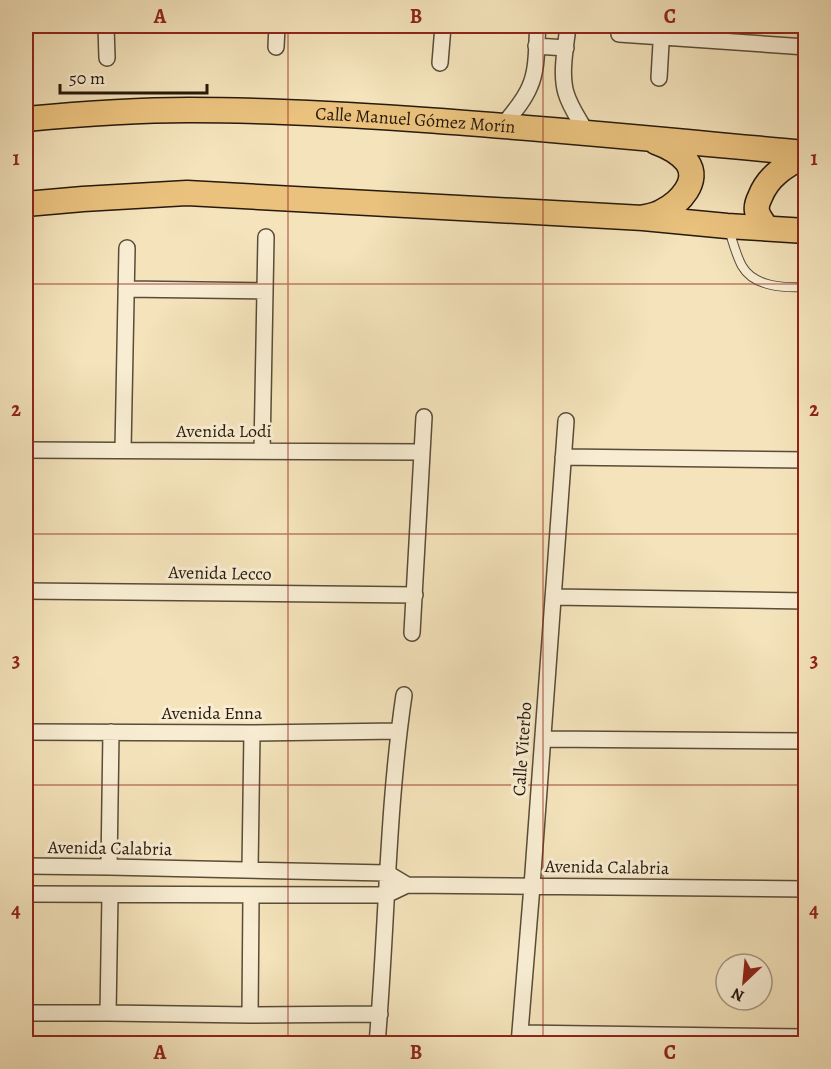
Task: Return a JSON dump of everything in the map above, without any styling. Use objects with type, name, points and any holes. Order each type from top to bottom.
[{"type":"main road","name":"Calle Manuel Gómez Morín","points":[[26,119],[137,111],[248,110],[320,113],[586,132],[806,154]]},
{"type":"main road","points":[[26,133],[56,125],[76,115]]},
{"type":"main road","points":[[643,218],[664,211],[676,202],[684,194],[692,176],[691,168],[680,155],[646,138]]},
{"type":"main road","points":[[766,228],[757,213],[757,206],[766,185],[775,174],[806,154]]},
{"type":"main road","points":[[26,204],[187,193],[643,218],[806,231]]},
{"type":"street","points":[[106,26],[107,58]]},
{"type":"street","points":[[276,47],[277,26]]},
{"type":"street","points":[[440,63],[443,26]]},
{"type":"street","points":[[503,125],[531,85],[538,26]]},
{"type":"street","points":[[568,26],[564,78],[566,92],[586,132]]},
{"type":"street","points":[[619,34],[662,31],[806,47]]},
{"type":"street","points":[[659,78],[662,31]]},
{"type":"street","points":[[536,46],[566,48]]},
{"type":"street","points":[[262,451],[266,237]]},
{"type":"street","points":[[123,450],[127,248]]},
{"type":"street","points":[[126,289],[265,291]]},
{"type":"street","points":[[412,633],[424,417]]},
{"type":"street","name":"Calle Viterbo","points":[[520,1038],[566,421]]},
{"type":"street","name":"Avenida Lodi","points":[[26,450],[422,452]]},
{"type":"street","points":[[563,457],[806,460]]},
{"type":"street","name":"Avenida Lecco","points":[[26,591],[415,595]]},
{"type":"street","points":[[553,597],[806,601]]},
{"type":"street","points":[[377,1044],[387,873],[404,695]]},
{"type":"street","name":"Avenida Enna","points":[[26,732],[399,731]]},
{"type":"street","points":[[109,867],[111,732]]},
{"type":"street","points":[[250,870],[252,733]]},
{"type":"street","points":[[543,739],[806,741]]},
{"type":"street","name":"Avenida Calabria","points":[[26,866],[387,873],[407,885]]},
{"type":"street","name":"Avenida Calabria","points":[[26,894],[386,895],[407,885],[806,889]]},
{"type":"street","points":[[108,1013],[110,895]]},
{"type":"street","points":[[250,1015],[251,896]]},
{"type":"street","points":[[26,1013],[380,1014]]},
{"type":"street","points":[[520,1038],[806,1036]]},
{"type":"lane","points":[[727,226],[741,265],[749,276],[760,282],[779,286],[806,287]]}]
